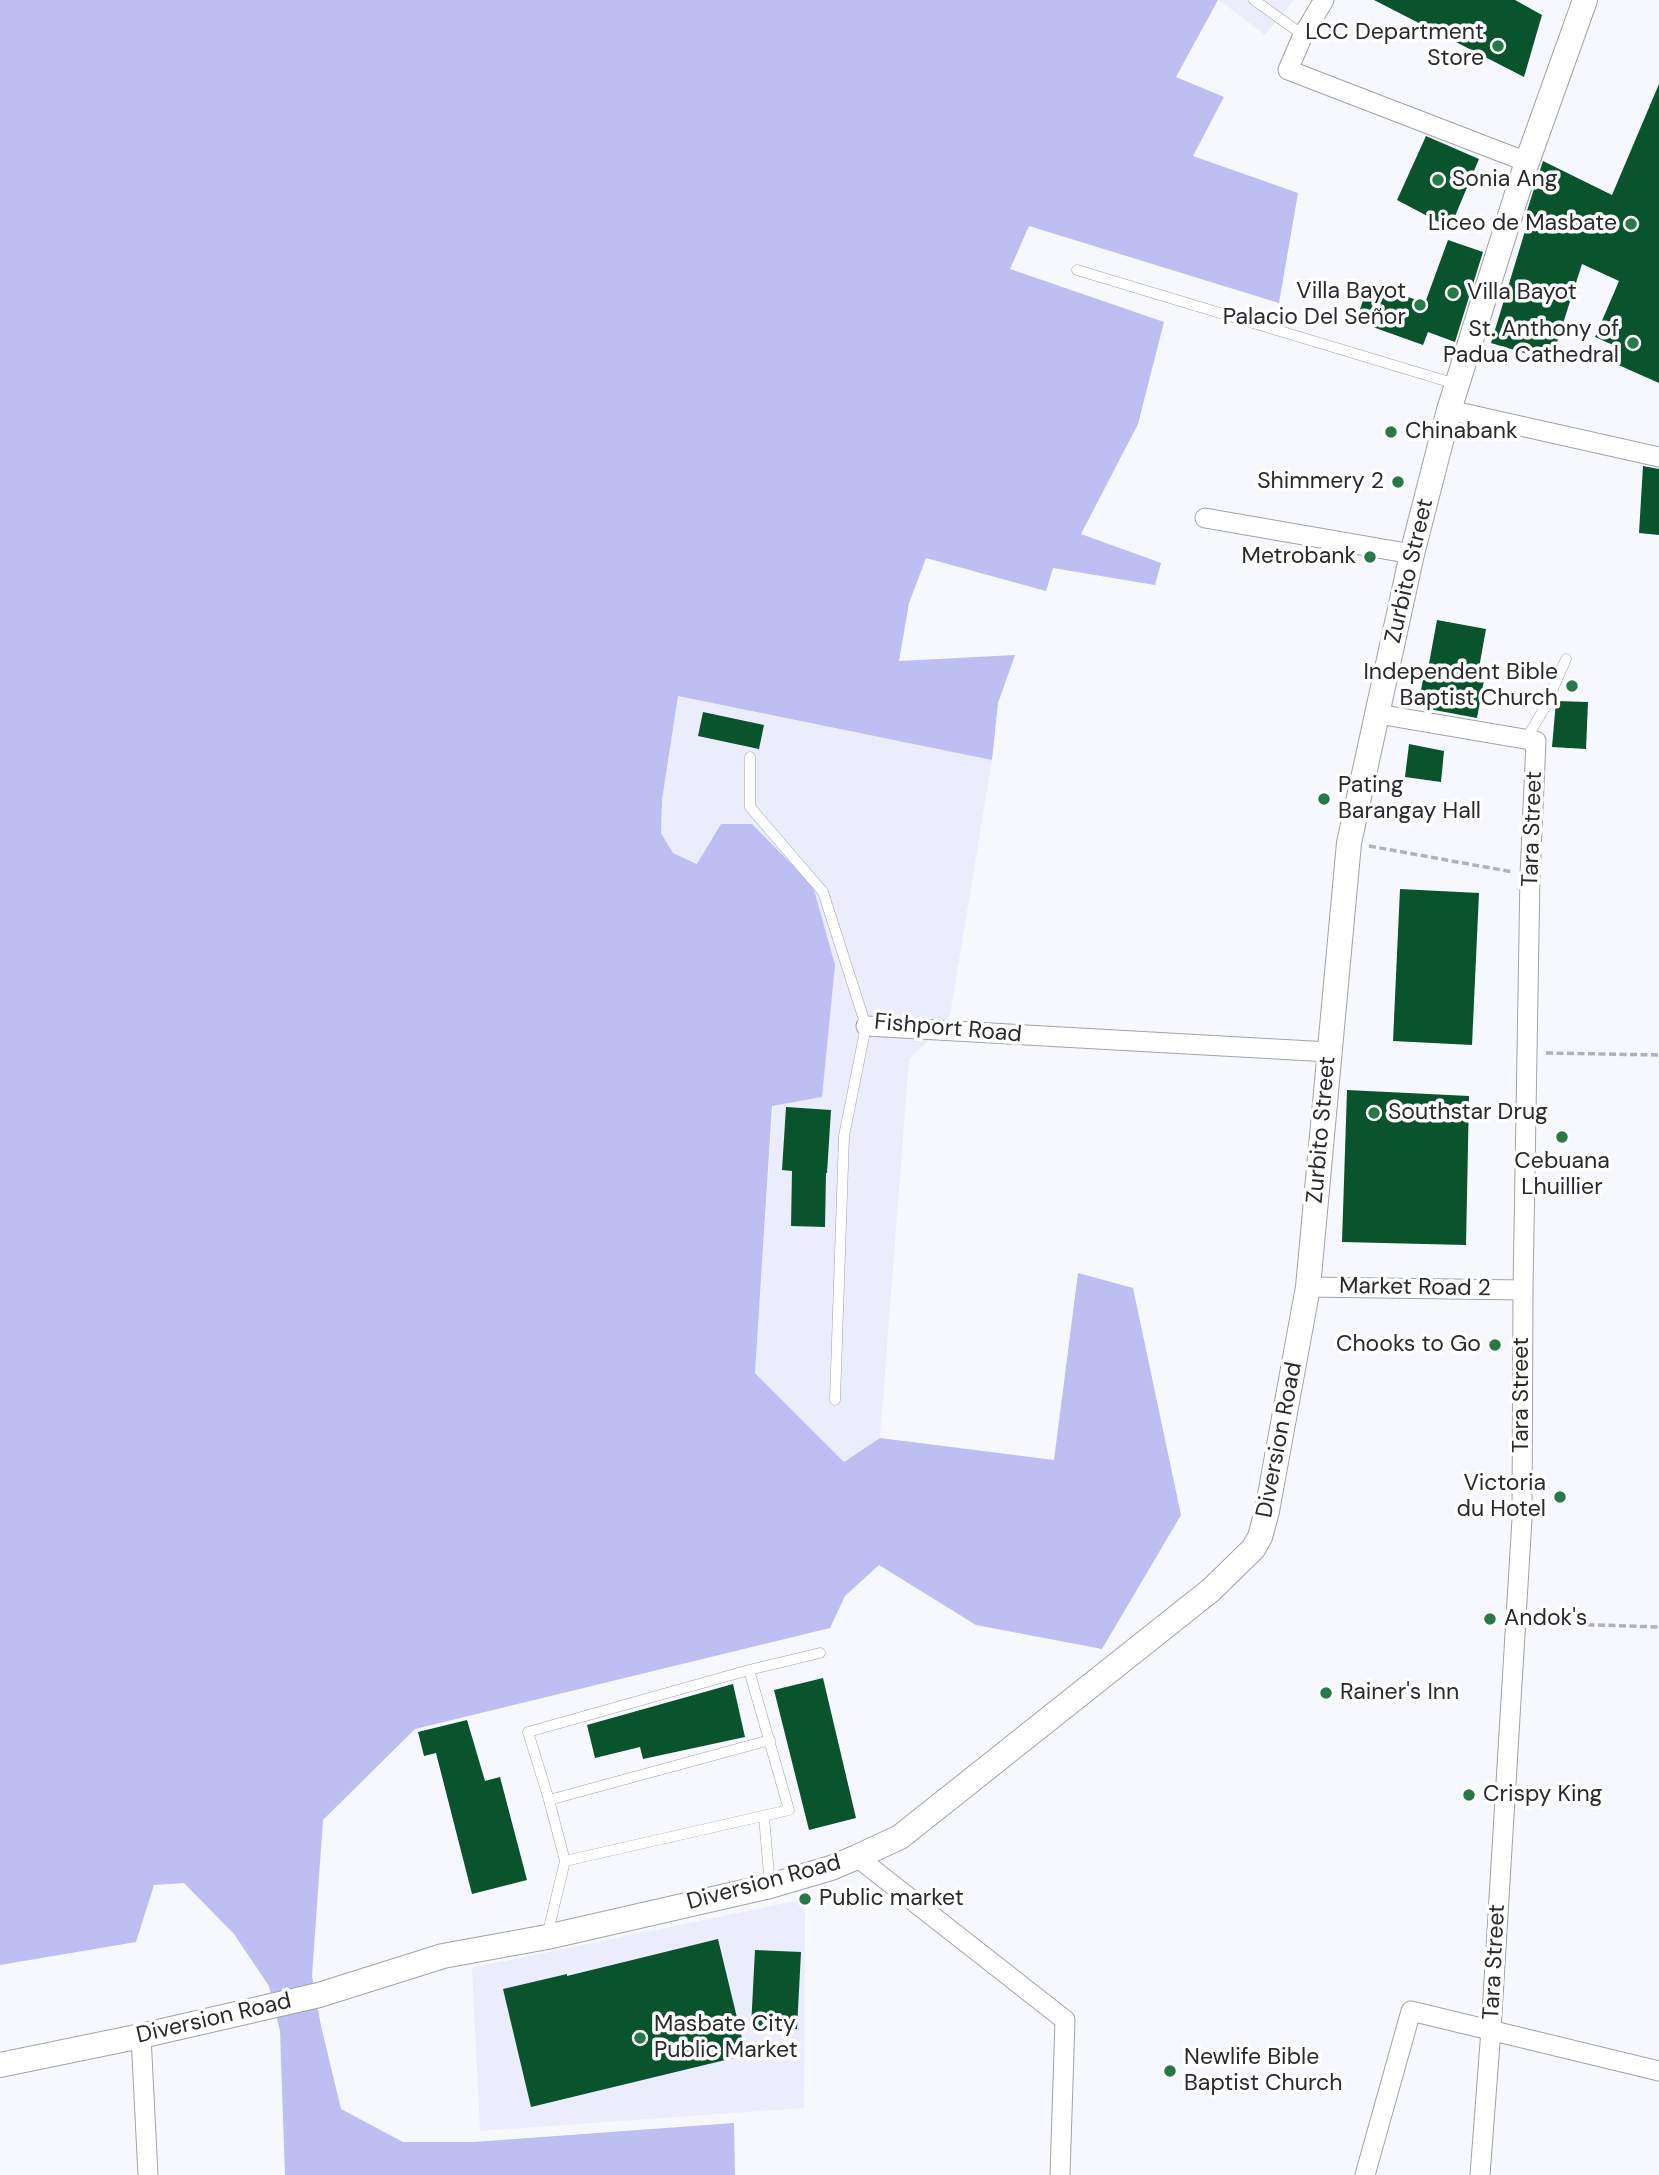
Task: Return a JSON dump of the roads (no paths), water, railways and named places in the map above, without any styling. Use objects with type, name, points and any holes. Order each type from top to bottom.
[{"type":"street","points":[[1324,0],[1303,35],[1288,70],[1527,162]]},
{"type":"street","name":"Zurbito Street","points":[[1308,1287],[1349,843],[1412,554],[1448,410],[1527,162],[1585,0]]},
{"type":"street","points":[[1448,410],[1659,457]]},
{"type":"street","points":[[1205,518],[1412,554]]},
{"type":"street","points":[[1378,714],[1531,740]]},
{"type":"street","name":"Tara Street","points":[[1479,2175],[1492,2030],[1522,1519],[1522,1290],[1529,1052],[1531,740]]},
{"type":"street","name":"Fishport Road","points":[[866,1026],[1329,1052]]},
{"type":"street","name":"Market Road 2","points":[[1308,1287],[1522,1290]]},
{"type":"street","name":"Diversion Road","points":[[0,2065],[319,1995],[443,1956],[547,1937],[770,1886],[831,1868],[900,1837],[1211,1590],[1253,1549],[1260,1537],[1268,1511],[1308,1287]]},
{"type":"street","points":[[857,1857],[1065,2020],[1060,2175]]},
{"type":"street","points":[[1365,2175],[1411,2011],[1659,2071]]},
{"type":"street","points":[[141,2036],[148,2175]]},
{"type":"lane","points":[[1254,0],[1303,35]]},
{"type":"lane","points":[[1077,270],[1457,384]]},
{"type":"lane","points":[[1531,740],[1566,659]]},
{"type":"lane","name":"Fishport Road","points":[[750,757],[750,807],[823,892],[866,1026]]},
{"type":"lane","points":[[835,1401],[844,1136],[866,1026]]},
{"type":"lane","points":[[547,1937],[565,1861],[528,1732],[820,1653]]},
{"type":"lane","points":[[565,1861],[789,1811],[750,1670]]},
{"type":"lane","points":[[549,1800],[769,1740]]},
{"type":"lane","points":[[764,1817],[770,1886]]},
{"type":"water","points":[[0,0],[1218,0],[1176,77],[1224,97],[1193,156],[1298,193],[1279,303],[1029,226],[1010,269],[1164,322],[1138,424],[1081,534],[1161,563],[1155,585],[1053,568],[1046,591],[926,558],[909,603],[899,661],[1015,655],[998,703],[992,760],[678,696],[662,800],[661,833],[673,853],[697,864],[721,824],[752,824],[813,886],[835,965],[822,1097],[772,1106],[755,1373],[844,1462],[880,1438],[1054,1460],[1078,1273],[1133,1288],[1181,1515],[1102,1649],[976,1625],[879,1565],[845,1596],[830,1628],[415,1729],[323,1820],[312,1976],[341,2109],[403,2142],[474,2142],[734,2123],[735,2175],[285,2175],[280,2031],[269,1986],[234,1934],[184,1883],[154,1885],[136,1942],[0,1965]]},
{"type":"place","name":"LCC Department Store","points":[[1498,46]]},
{"type":"place","name":"Sonia Ang","points":[[1438,180]]},
{"type":"place","name":"Liceo de Masbate","points":[[1631,224]]},
{"type":"place","name":"Villa Bayot","points":[[1453,293]]},
{"type":"place","name":"Villa Bayot Palacio Del Señor","points":[[1420,305]]},
{"type":"place","name":"St. Anthony of Padua Cathedral","points":[[1633,343]]},
{"type":"place","name":"Chinabank","points":[[1391,432]]},
{"type":"place","name":"Shimmery 2","points":[[1398,482]]},
{"type":"place","name":"Metrobank","points":[[1370,557]]},
{"type":"place","name":"Independent Bible Baptist Church","points":[[1572,686]]},
{"type":"place","name":"Pating Barangay Hall","points":[[1324,799]]},
{"type":"place","name":"Southstar Drug","points":[[1374,1113]]},
{"type":"place","name":"Cebuana Lhuillier","points":[[1562,1137]]},
{"type":"place","name":"Chooks to Go","points":[[1495,1345]]},
{"type":"place","name":"Victoria du Hotel","points":[[1560,1497]]},
{"type":"place","name":"Andok's","points":[[1490,1619]]},
{"type":"place","name":"Rainer's Inn","points":[[1326,1693]]},
{"type":"place","name":"Crispy King","points":[[1469,1795]]},
{"type":"place","name":"Public market","points":[[805,1899]]},
{"type":"place","name":"Masbate City Public Market","points":[[640,2038]]},
{"type":"place","name":"Newlife Bible Baptist Church","points":[[1170,2071]]}]
